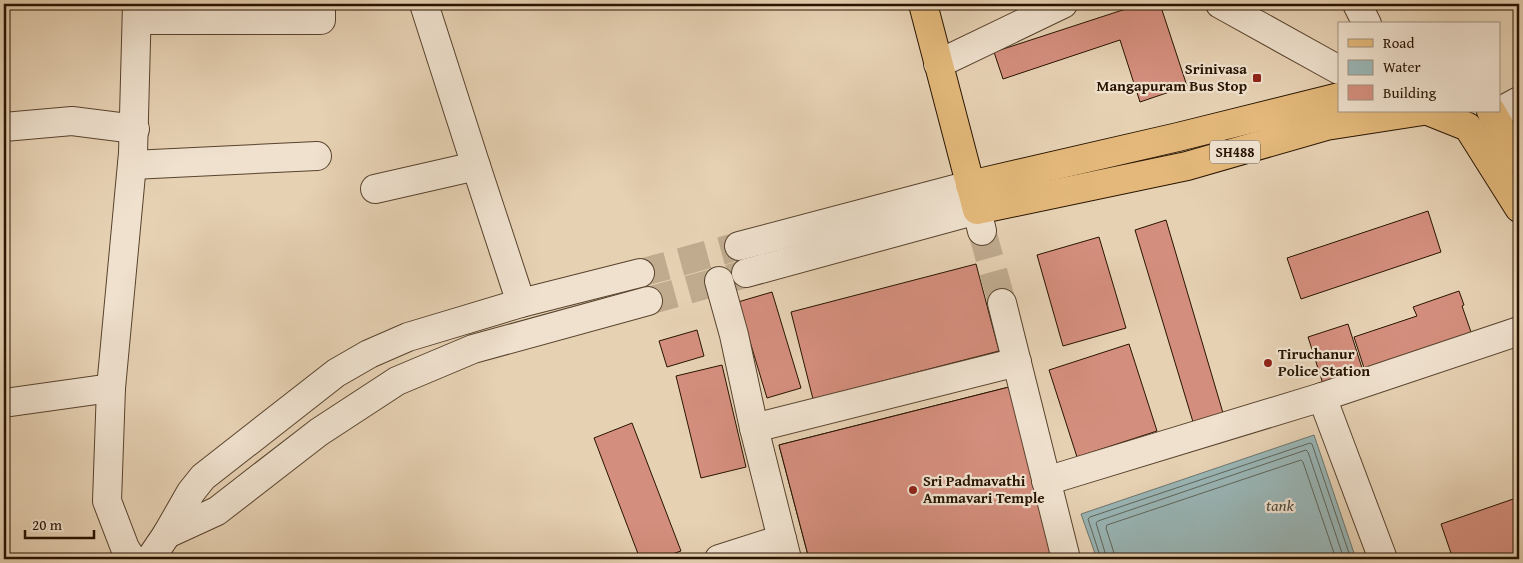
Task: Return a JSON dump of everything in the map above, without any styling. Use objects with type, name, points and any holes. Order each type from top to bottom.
[{"type":"main road","points":[[923,4],[976,209]]},
{"type":"main road","name":"SH488","points":[[976,209],[1178,137],[1338,97]]},
{"type":"main road","name":"SH488","points":[[976,209],[1187,166],[1326,126],[1417,112]]},
{"type":"main road","points":[[1430,112],[1468,127],[1519,208]]},
{"type":"main road","points":[[1492,113],[1519,159]]},
{"type":"street","points":[[132,559],[125,548],[107,501],[110,388],[135,129],[137,12],[320,20],[321,4]]},
{"type":"street","points":[[424,4],[522,303]]},
{"type":"street","points":[[938,64],[1063,4]]},
{"type":"street","points":[[1220,4],[1338,69]]},
{"type":"street","points":[[1357,4],[1366,22]]},
{"type":"street","points":[[1500,109],[1519,100]]},
{"type":"street","points":[[4,127],[72,121],[135,129]]},
{"type":"street","points":[[132,164],[318,156]]},
{"type":"street","points":[[375,189],[476,166]]},
{"type":"street","points":[[740,246],[976,209]]},
{"type":"street","points":[[746,274],[976,209]]},
{"type":"street","points":[[150,559],[191,492],[203,477],[336,373],[369,354],[408,337],[522,303],[640,273]]},
{"type":"street","points":[[719,281],[734,335],[754,428],[784,549],[719,559]]},
{"type":"street","points":[[167,534],[217,511],[319,432],[397,381],[473,348],[648,301]]},
{"type":"street","points":[[1002,303],[1066,559]]},
{"type":"street","points":[[1046,481],[1322,396],[1519,331]]},
{"type":"street","points":[[754,428],[1017,362]]},
{"type":"street","points":[[4,403],[110,388]]},
{"type":"street","points":[[1322,396],[1383,559]]},
{"type":"water","name":"tank","points":[[1314,435],[1356,559],[1097,559],[1081,514]]},
{"type":"building","points":[[1141,4],[1160,4],[1187,86],[1140,102],[1120,40],[1003,79],[994,52]]},
{"type":"building","points":[[1428,211],[1441,252],[1301,299],[1287,258]]},
{"type":"building","points":[[1166,220],[1223,413],[1193,422],[1135,230]]},
{"type":"building","points":[[1099,237],[1126,328],[1063,346],[1037,255]]},
{"type":"building","points":[[976,264],[999,351],[813,399],[791,312]]},
{"type":"building","points":[[1459,291],[1472,335],[1365,371],[1354,337],[1417,316],[1413,307]]},
{"type":"building","points":[[772,292],[801,388],[767,398],[738,302]]},
{"type":"building","points":[[1348,324],[1363,371],[1323,384],[1308,337]]},
{"type":"building","points":[[697,330],[704,356],[667,367],[659,341]]},
{"type":"building","points":[[1129,344],[1157,431],[1077,457],[1049,370]]},
{"type":"building","points":[[722,365],[746,467],[701,478],[676,376]]},
{"type":"building","name":"Sri Padmavathi Ammavari Temple","points":[[1009,387],[1053,559],[1040,559],[1006,414],[833,459],[834,463],[865,456],[867,462],[998,429],[1009,473],[1000,475],[1005,498],[1014,495],[1025,540],[955,559],[809,559],[779,445]],"holes":[[[871,510],[875,523],[828,536],[825,523]]]},
{"type":"building","name":"Sri Padmavathi Ammavari Temple","points":[[1009,387],[1053,559],[809,559],[779,445]]},
{"type":"building","points":[[632,423],[681,551],[658,559],[640,559],[594,438]]},
{"type":"building","points":[[1519,497],[1519,558],[1453,559],[1441,524]]},
{"type":"tunnel","points":[[982,231],[1002,303]]},
{"type":"tunnel","points":[[640,273],[739,246]]},
{"type":"tunnel","points":[[648,301],[742,275]]},
{"type":"place","name":"Srinivasa Mangapuram Bus Stop","points":[[1257,78]]},
{"type":"place","name":"Tiruchanur Police Station","points":[[1268,363]]},
{"type":"place","name":"Sri Padmavathi Ammavari Temple","points":[[913,490]]}]
